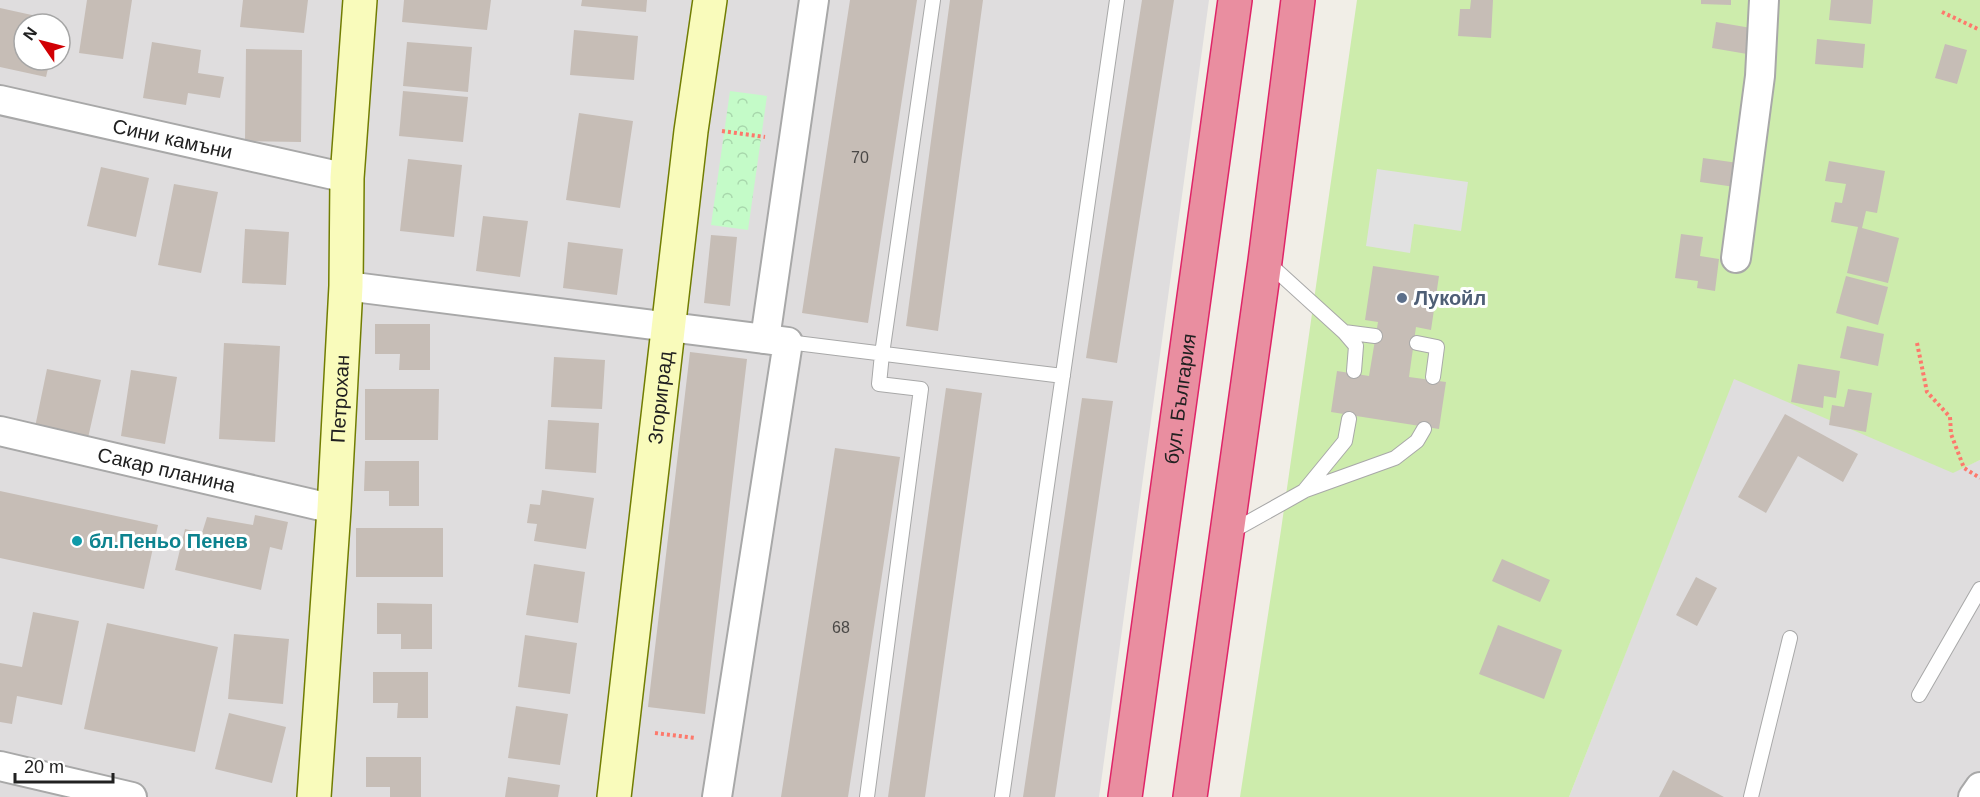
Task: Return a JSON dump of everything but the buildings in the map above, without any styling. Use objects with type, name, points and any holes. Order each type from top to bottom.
[{"type":"highway","name":"бул. България","points":[[1125,797],[1235,0]]},
{"type":"highway","points":[[1190,797],[1265,261],[1298,0]]},
{"type":"street","name":"Петрохан","points":[[314,797],[334,509],[346,286],[347,178],[360,0]]},
{"type":"street","name":"Згориград","points":[[614,797],[691,130],[710,0]]},
{"type":"street","points":[[717,797],[776,340],[793,141],[814,0]]},
{"type":"street","points":[[1736,258],[1760,76],[1764,0]]},
{"type":"street","name":"Сини камъни","points":[[0,100],[347,178]]},
{"type":"street","points":[[346,286],[776,340]]},
{"type":"street","name":"Сакар планина","points":[[0,431],[334,509]]},
{"type":"street","points":[[0,766],[132,797]]},
{"type":"street","points":[[1973,797],[1980,786]]},
{"type":"lane","points":[[867,797],[921,388],[879,384],[933,0]]},
{"type":"lane","points":[[1002,797],[1117,0]]},
{"type":"lane","points":[[1265,261],[1344,332],[1356,346],[1354,371]]},
{"type":"lane","points":[[1344,332],[1375,336]]},
{"type":"lane","points":[[776,340],[1063,376]]},
{"type":"lane","points":[[1418,343],[1437,347],[1433,377]]},
{"type":"lane","points":[[1304,491],[1345,441],[1348,419]]},
{"type":"lane","points":[[1227,534],[1304,491],[1395,458],[1417,441],[1424,429]]},
{"type":"lane","points":[[1919,695],[1980,589]]},
{"type":"lane","points":[[1751,797],[1790,639]]},
{"type":"path","points":[[1942,12],[1980,30]]},
{"type":"path","points":[[691,130],[724,131],[793,141]]},
{"type":"path","points":[[1917,343],[1927,392],[1950,417],[1951,434],[1964,468],[1980,478]]},
{"type":"path","points":[[622,730],[725,741]]},
{"type":"shaded area","points":[[0,0],[1209,0],[1099,797],[0,797]]},
{"type":"shaded area","points":[[1357,0],[1953,472],[1980,460],[1980,797],[1569,797],[1733,379]]},
{"type":"shaded area","points":[[1377,169],[1468,182],[1461,231],[1414,224],[1410,253],[1366,246]]},
{"type":"green space","points":[[1357,0],[1980,0],[1980,460],[1953,473],[1734,379],[1569,797],[1240,797]]},
{"type":"green space","points":[[730,91],[767,96],[748,230],[711,225]]},
{"type":"place","name":"Лукойл","points":[[1402,298]]},
{"type":"place","name":"бл.Пеньо Пенев","points":[[77,541]]}]
